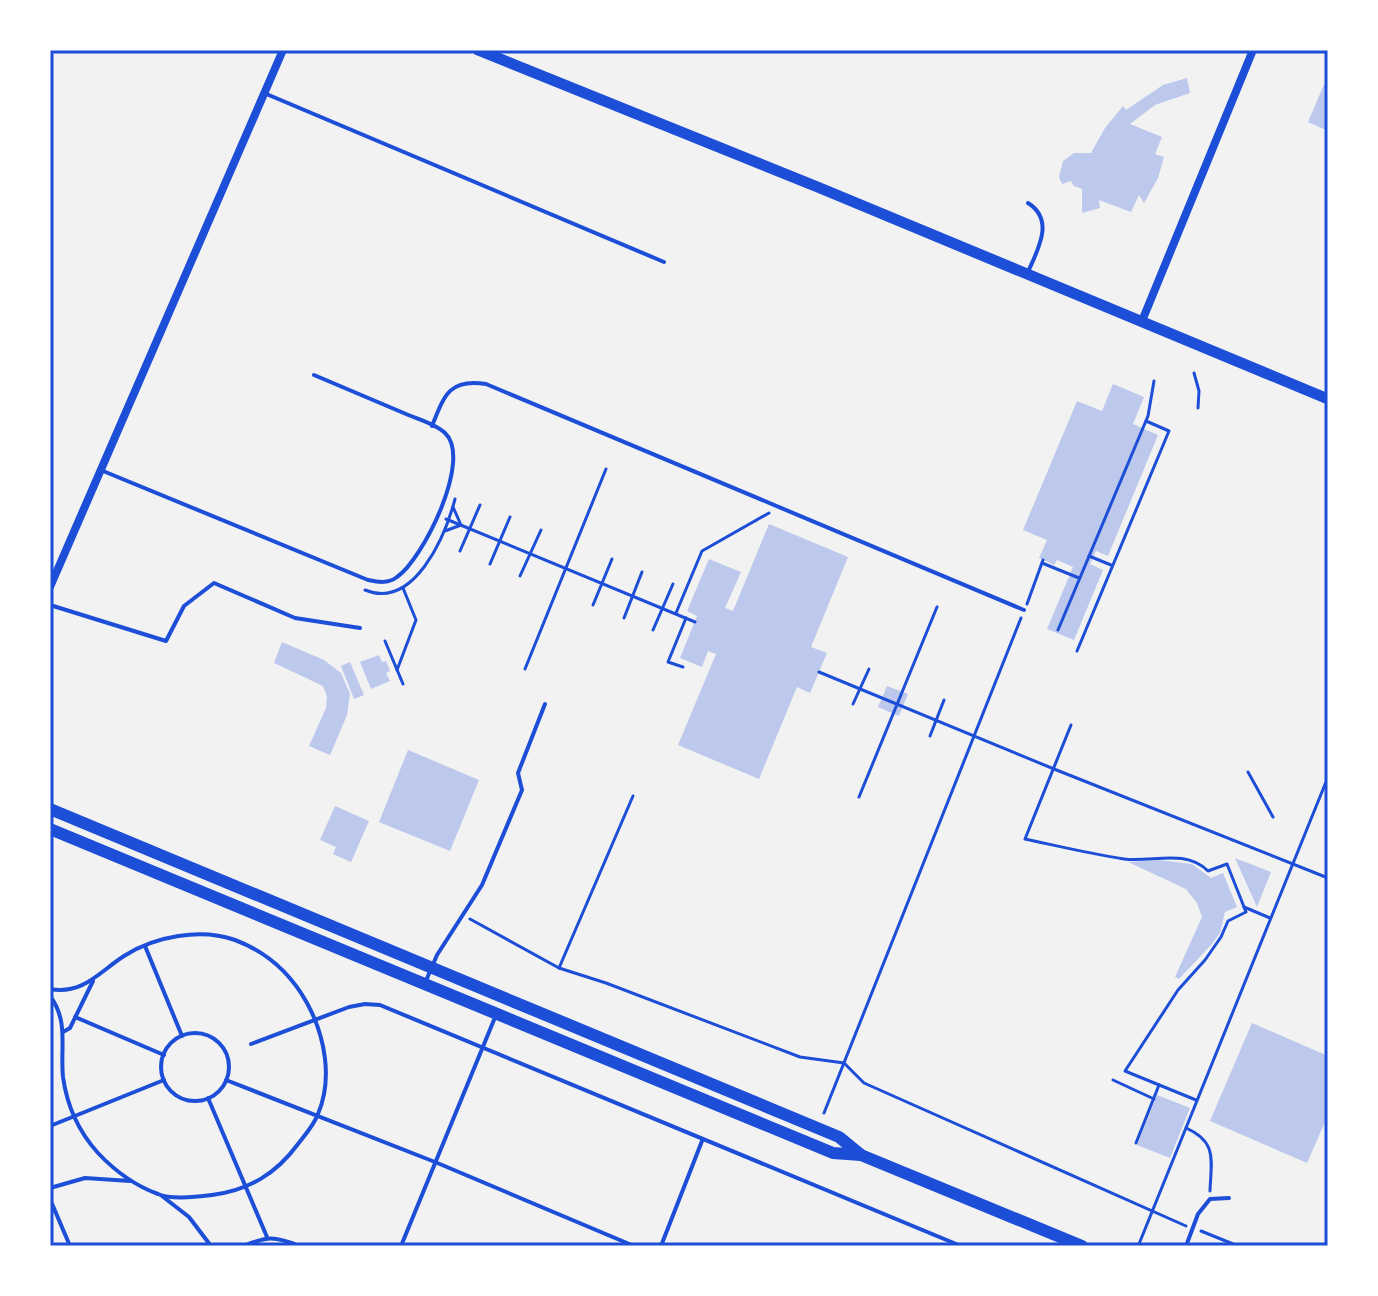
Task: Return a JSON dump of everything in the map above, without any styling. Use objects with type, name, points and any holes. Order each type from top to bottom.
[{"type":"main road","points":[[50,809],[839,1137],[861,1155],[1082,1246]]},
{"type":"main road","points":[[50,829],[809,1144],[833,1153],[861,1155]]},
{"type":"street","points":[[50,587],[283,50]]},
{"type":"street","points":[[478,50],[1328,399]]},
{"type":"street","points":[[1142,321],[1253,50]]},
{"type":"lane","points":[[264,93],[664,262]]},
{"type":"lane","points":[[1028,203],[1043,221],[1044,236],[1028,274]]},
{"type":"lane","points":[[100,470],[368,580],[383,583],[396,579],[412,563],[439,516],[449,489],[451,443],[446,433],[432,426],[314,375]]},
{"type":"lane","points":[[432,426],[442,401],[454,386],[470,382],[486,384],[1024,610]]},
{"type":"lane","points":[[50,605],[166,641],[184,606],[214,583],[295,618],[360,628]]},
{"type":"lane","points":[[424,985],[431,968],[482,885],[522,790],[518,773],[545,704]]},
{"type":"lane","points":[[50,989],[69,990],[93,981],[119,960],[145,945],[175,937],[211,936],[235,940],[270,959],[288,975],[315,1018],[326,1077],[318,1116],[291,1154],[276,1169],[246,1187],[202,1196],[162,1196]]},
{"type":"lane","points":[[145,945],[182,1036]]},
{"type":"lane","points":[[63,1032],[70,1028],[93,981]]},
{"type":"lane","points":[[50,996],[61,1013],[63,1076],[74,1117],[99,1153],[134,1181],[162,1196],[189,1217],[211,1246]]},
{"type":"lane","points":[[251,1044],[349,1007],[380,1005],[961,1246]]},
{"type":"lane","points":[[401,1246],[497,1014]]},
{"type":"lane","points":[[75,1017],[164,1055]]},
{"type":"lane","points":[[195,1033],[216,1040],[228,1058],[226,1080],[221,1089],[208,1098],[190,1100],[179,1096],[164,1080],[164,1055],[182,1036],[195,1033]]},
{"type":"lane","points":[[50,1126],[164,1080]]},
{"type":"lane","points":[[226,1080],[435,1162],[634,1246]]},
{"type":"lane","points":[[208,1098],[267,1237]]},
{"type":"lane","points":[[661,1246],[702,1141]]},
{"type":"lane","points":[[50,1188],[85,1178],[134,1181]]},
{"type":"lane","points":[[1186,1246],[1198,1214],[1210,1199],[1229,1198]]},
{"type":"lane","points":[[50,1199],[70,1246]]},
{"type":"lane","points":[[243,1246],[267,1237],[280,1238],[300,1246]]},
{"type":"path","points":[[1194,373],[1199,391],[1198,408]]},
{"type":"path","points":[[1058,630],[1146,421],[1154,381]]},
{"type":"path","points":[[1077,651],[1169,431],[1146,421]]},
{"type":"path","points":[[525,669],[606,469]]},
{"type":"path","points":[[460,551],[480,505]]},
{"type":"path","points":[[453,507],[461,525]]},
{"type":"path","points":[[676,614],[702,551],[779,507]]},
{"type":"path","points":[[439,516],[695,622]]},
{"type":"path","points":[[490,564],[510,517]]},
{"type":"path","points":[[444,531],[461,525]]},
{"type":"path","points":[[520,576],[541,530]]},
{"type":"path","points":[[1089,556],[1112,565]]},
{"type":"path","points":[[593,605],[612,559]]},
{"type":"path","points":[[824,1113],[1043,562],[1079,579]]},
{"type":"path","points":[[624,618],[642,572]]},
{"type":"path","points":[[653,630],[673,584]]},
{"type":"path","points":[[397,670],[416,620],[403,588]]},
{"type":"path","points":[[859,797],[937,607]]},
{"type":"path","points":[[683,667],[668,662],[686,618]]},
{"type":"path","points":[[385,641],[403,684]]},
{"type":"path","points":[[853,704],[869,669]]},
{"type":"path","points":[[819,672],[1328,878]]},
{"type":"path","points":[[930,736],[944,700]]},
{"type":"path","points":[[1071,725],[1025,839],[1128,860],[1152,857],[1199,862],[1208,871],[1227,864],[1246,912],[1228,921],[1221,937],[1178,990],[1125,1071],[1196,1100]]},
{"type":"path","points":[[1248,772],[1273,817]]},
{"type":"path","points":[[1139,1244],[1328,777]]},
{"type":"path","points":[[559,968],[633,796]]},
{"type":"path","points":[[1244,907],[1270,918]]},
{"type":"path","points":[[463,915],[559,968],[800,1057],[844,1063],[864,1083],[1152,1212],[1238,1246]]},
{"type":"path","points":[[1113,1080],[1154,1099]]},
{"type":"path","points":[[1136,1143],[1159,1085]]},
{"type":"path","points":[[1185,1128],[1202,1135],[1212,1152],[1210,1199]]},
{"type":"building","points":[[1328,75],[1328,131],[1308,122]]},
{"type":"building","points":[[1187,78],[1190,93],[1155,105],[1130,124],[1162,137],[1155,154],[1164,157],[1158,178],[1144,203],[1139,195],[1131,212],[1099,200],[1100,208],[1082,213],[1082,189],[1071,181],[1062,184],[1059,177],[1063,161],[1074,153],[1091,153],[1105,128],[1123,106],[1126,110],[1163,85]]},
{"type":"building","points":[[1113,384],[1144,397],[1133,424],[1158,435],[1108,556],[1096,551],[1090,564],[1103,570],[1074,640],[1047,629],[1073,567],[1057,560],[1054,565],[1039,558],[1047,540],[1023,530],[1077,401],[1102,411]]},
{"type":"building","points":[[769,524],[848,557],[811,647],[827,653],[810,693],[797,687],[759,779],[678,745],[716,654],[708,651],[702,667],[680,658],[697,616],[687,611],[709,559],[741,572],[725,608],[733,611]]},
{"type":"building","points":[[282,642],[324,660],[341,673],[350,694],[347,715],[330,755],[309,746],[326,708],[327,697],[323,686],[274,663]]},
{"type":"building","points":[[379,655],[382,662],[386,661],[390,681],[371,689],[360,662]]},
{"type":"building","points":[[350,662],[364,695],[354,699],[341,666]]},
{"type":"building","points":[[887,686],[908,694],[899,716],[878,707]]},
{"type":"building","points":[[408,750],[479,780],[450,851],[379,822]]},
{"type":"building","points":[[335,806],[369,821],[351,862],[333,854],[336,847],[320,840]]},
{"type":"building","points":[[1235,858],[1271,872],[1257,907]]},
{"type":"building","points":[[1158,860],[1192,864],[1211,878],[1223,873],[1237,907],[1225,912],[1220,933],[1179,979],[1175,977],[1202,917],[1197,903],[1186,889],[1128,862]]},
{"type":"building","points":[[1252,1023],[1328,1056],[1328,1115],[1307,1163],[1210,1121]]},
{"type":"building","points":[[1157,1095],[1190,1108],[1170,1158],[1137,1145]]}]
